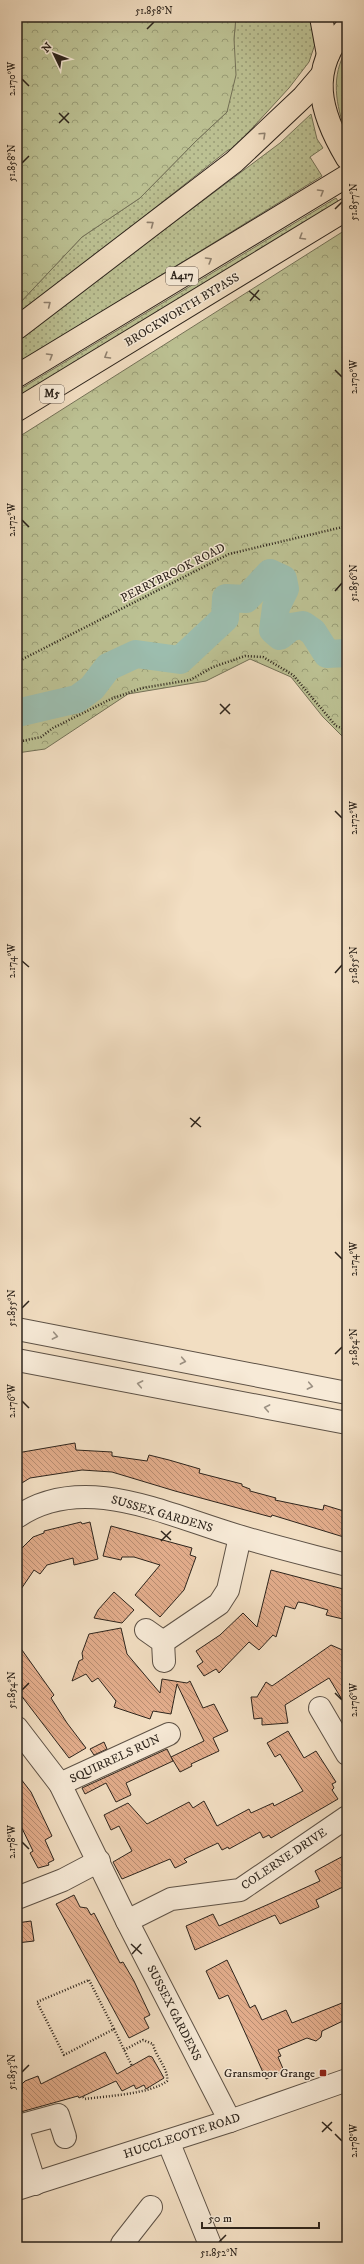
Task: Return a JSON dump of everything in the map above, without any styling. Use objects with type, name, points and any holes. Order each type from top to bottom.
[{"type":"highway","points":[[321,17],[328,55]]},
{"type":"highway","points":[[17,328],[234,162],[303,97],[321,76],[328,55],[347,27]]},
{"type":"highway","points":[[321,76],[326,115],[336,140],[347,158]]},
{"type":"highway","name":"A417","points":[[17,376],[347,176]]},
{"type":"highway","name":"BROCKWORTH BYPASS","points":[[17,410],[347,209]]},
{"type":"highway","name":"M5","points":[[17,420],[88,368]]},
{"type":"street","points":[[17,1329],[347,1393]]},
{"type":"street","points":[[17,1360],[347,1423]]},
{"type":"street","name":"SUSSEX GARDENS","points":[[17,1517],[30,1508],[51,1500],[78,1496],[111,1498],[240,1537],[347,1565]]},
{"type":"street","points":[[158,1644],[219,1604],[228,1590],[240,1537]]},
{"type":"street","points":[[320,1720],[347,1754]]},
{"type":"street","name":"SUSSEX GARDENS","points":[[17,1728],[60,1784],[99,1861],[127,1922],[230,2121]]},
{"type":"street","name":"SQUIRRELS RUN","points":[[60,1784],[169,1734]]},
{"type":"street","name":"COLERNE DRIVE","points":[[127,1922],[171,1899],[240,1890],[347,1817]]},
{"type":"street","points":[[17,1898],[63,1880],[99,1861]]},
{"type":"street","name":"HUCCLECOTE ROAD","points":[[26,2187],[230,2121],[347,2080]]},
{"type":"street","points":[[26,2187],[17,2127],[58,2115],[65,2137]]},
{"type":"street","points":[[168,2141],[211,2247]]},
{"type":"street","points":[[122,2247],[122,2244],[151,2206]]},
{"type":"path","name":"PERRYBROOK ROAD","points":[[17,662],[229,554],[347,526]]},
{"type":"path","points":[[17,742],[41,737],[53,728],[111,699],[142,688],[190,680],[213,667],[245,656],[263,657],[293,675],[336,726],[347,730]]},
{"type":"path","points":[[114,2029],[64,2054],[37,2002],[89,1980],[114,2029],[132,2066]]},
{"type":"path","points":[[83,2097],[85,2099],[131,2092],[139,2093],[166,2081],[167,2075],[154,2050],[153,2044],[143,2040],[124,2050]]},
{"type":"green space","points":[[17,17],[236,17],[234,39],[236,75],[227,112],[140,198],[82,237],[17,306]]},
{"type":"green space","points":[[236,17],[313,17],[315,44],[309,62],[289,88],[233,149],[228,150],[17,317],[17,306],[82,237],[140,198],[227,112]]},
{"type":"green space","points":[[347,49],[346,133],[337,101],[336,91],[338,70]]},
{"type":"green space","points":[[311,114],[317,139],[323,148],[310,157],[322,176],[17,364],[17,340],[280,143]]},
{"type":"green space","points":[[336,198],[340,204],[17,400],[17,391]]},
{"type":"green space","points":[[347,229],[347,738],[345,739],[323,717],[291,677],[250,659],[206,681],[128,694],[45,749],[17,753],[17,438]]},
{"type":"building","points":[[75,1443],[76,1450],[112,1452],[112,1456],[147,1461],[149,1455],[169,1460],[200,1469],[199,1473],[242,1484],[242,1486],[250,1489],[250,1491],[276,1498],[275,1500],[323,1510],[324,1505],[347,1512],[347,1538],[272,1515],[271,1517],[112,1472],[82,1470],[30,1478],[17,1486],[17,1453]]},
{"type":"building","points":[[81,1522],[82,1524],[90,1522],[98,1559],[74,1565],[73,1558],[47,1565],[40,1574],[34,1570],[17,1595],[17,1553],[33,1537],[44,1533],[44,1531]]},
{"type":"building","points":[[111,1526],[192,1548],[190,1555],[196,1557],[184,1590],[160,1617],[135,1595],[160,1565],[134,1557],[122,1557],[121,1560],[103,1556]]},
{"type":"building","points":[[271,1570],[347,1590],[347,1620],[326,1615],[328,1610],[304,1603],[298,1602],[295,1609],[285,1606],[276,1637],[273,1635],[259,1650],[249,1642],[219,1673],[216,1669],[204,1676],[197,1666],[203,1662],[196,1651],[220,1635],[243,1613],[257,1627]]},
{"type":"building","points":[[114,1592],[134,1610],[122,1623],[94,1618],[98,1610]]},
{"type":"building","points":[[121,1628],[127,1654],[160,1693],[162,1679],[187,1683],[190,1681],[203,1708],[214,1704],[228,1731],[213,1738],[219,1751],[191,1764],[192,1766],[180,1772],[171,1757],[204,1741],[177,1684],[171,1714],[153,1711],[150,1719],[114,1707],[116,1701],[98,1678],[92,1682],[86,1674],[72,1681],[79,1661],[83,1659],[82,1653],[89,1634]]},
{"type":"building","points":[[17,1643],[54,1695],[51,1698],[67,1723],[86,1748],[69,1758],[17,1690]]},
{"type":"building","points":[[331,1645],[347,1652],[343,1662],[347,1664],[347,1708],[329,1678],[285,1705],[288,1723],[262,1725],[262,1718],[254,1719],[251,1697],[257,1697],[266,1682],[272,1686]]},
{"type":"building","points":[[288,1731],[304,1758],[316,1751],[336,1782],[332,1784],[334,1788],[332,1790],[338,1799],[271,1838],[269,1835],[263,1838],[260,1832],[229,1849],[228,1847],[222,1850],[218,1843],[184,1859],[187,1862],[175,1868],[170,1859],[122,1879],[113,1862],[132,1851],[119,1826],[111,1830],[104,1815],[128,1803],[147,1824],[189,1802],[193,1808],[204,1801],[217,1826],[249,1809],[251,1813],[273,1803],[274,1806],[303,1791],[280,1754],[275,1757],[267,1743]]},
{"type":"building","points":[[104,1742],[107,1749],[94,1755],[90,1749]]},
{"type":"building","points":[[167,1749],[173,1761],[126,1783],[131,1795],[116,1802],[106,1783],[85,1794],[82,1788]]},
{"type":"building","points":[[17,1774],[31,1792],[52,1836],[45,1840],[54,1860],[48,1863],[49,1865],[38,1868],[30,1853],[33,1851],[17,1818]]},
{"type":"building","points":[[347,1854],[347,1885],[316,1900],[319,1907],[280,1924],[275,1915],[195,1950],[186,1926],[213,1914],[219,1926],[269,1904],[320,1881],[315,1871]]},
{"type":"building","points":[[74,1895],[80,1907],[87,1908],[91,1915],[94,1913],[120,1963],[123,1962],[134,1981],[150,2015],[144,2018],[149,2028],[129,2038],[56,1904]]},
{"type":"building","points":[[31,1921],[34,1941],[17,1943],[17,1923]]},
{"type":"building","points":[[227,1960],[250,2008],[255,2005],[262,2020],[286,2010],[292,2023],[347,2001],[347,2019],[322,2031],[321,2037],[316,2041],[307,2038],[278,2050],[281,2056],[278,2057],[284,2071],[266,2079],[228,1995],[219,1999],[206,1971]]},
{"type":"building","points":[[105,2052],[117,2074],[149,2056],[152,2057],[164,2078],[146,2089],[144,2085],[136,2089],[134,2085],[122,2091],[116,2081],[79,2098],[78,2096],[17,2113],[17,2094],[22,2092],[22,2084],[25,2081],[38,2076],[41,2084]]},
{"type":"waterway","points":[[17,713],[77,699],[92,688],[108,667],[136,654],[180,660],[225,618],[226,598],[246,599],[270,573],[283,579],[285,589],[276,607],[273,630],[280,636],[291,627],[303,625],[313,632],[327,654],[347,653]]},
{"type":"place","name":"Gransmoor Grange","points":[[323,2073]]}]
